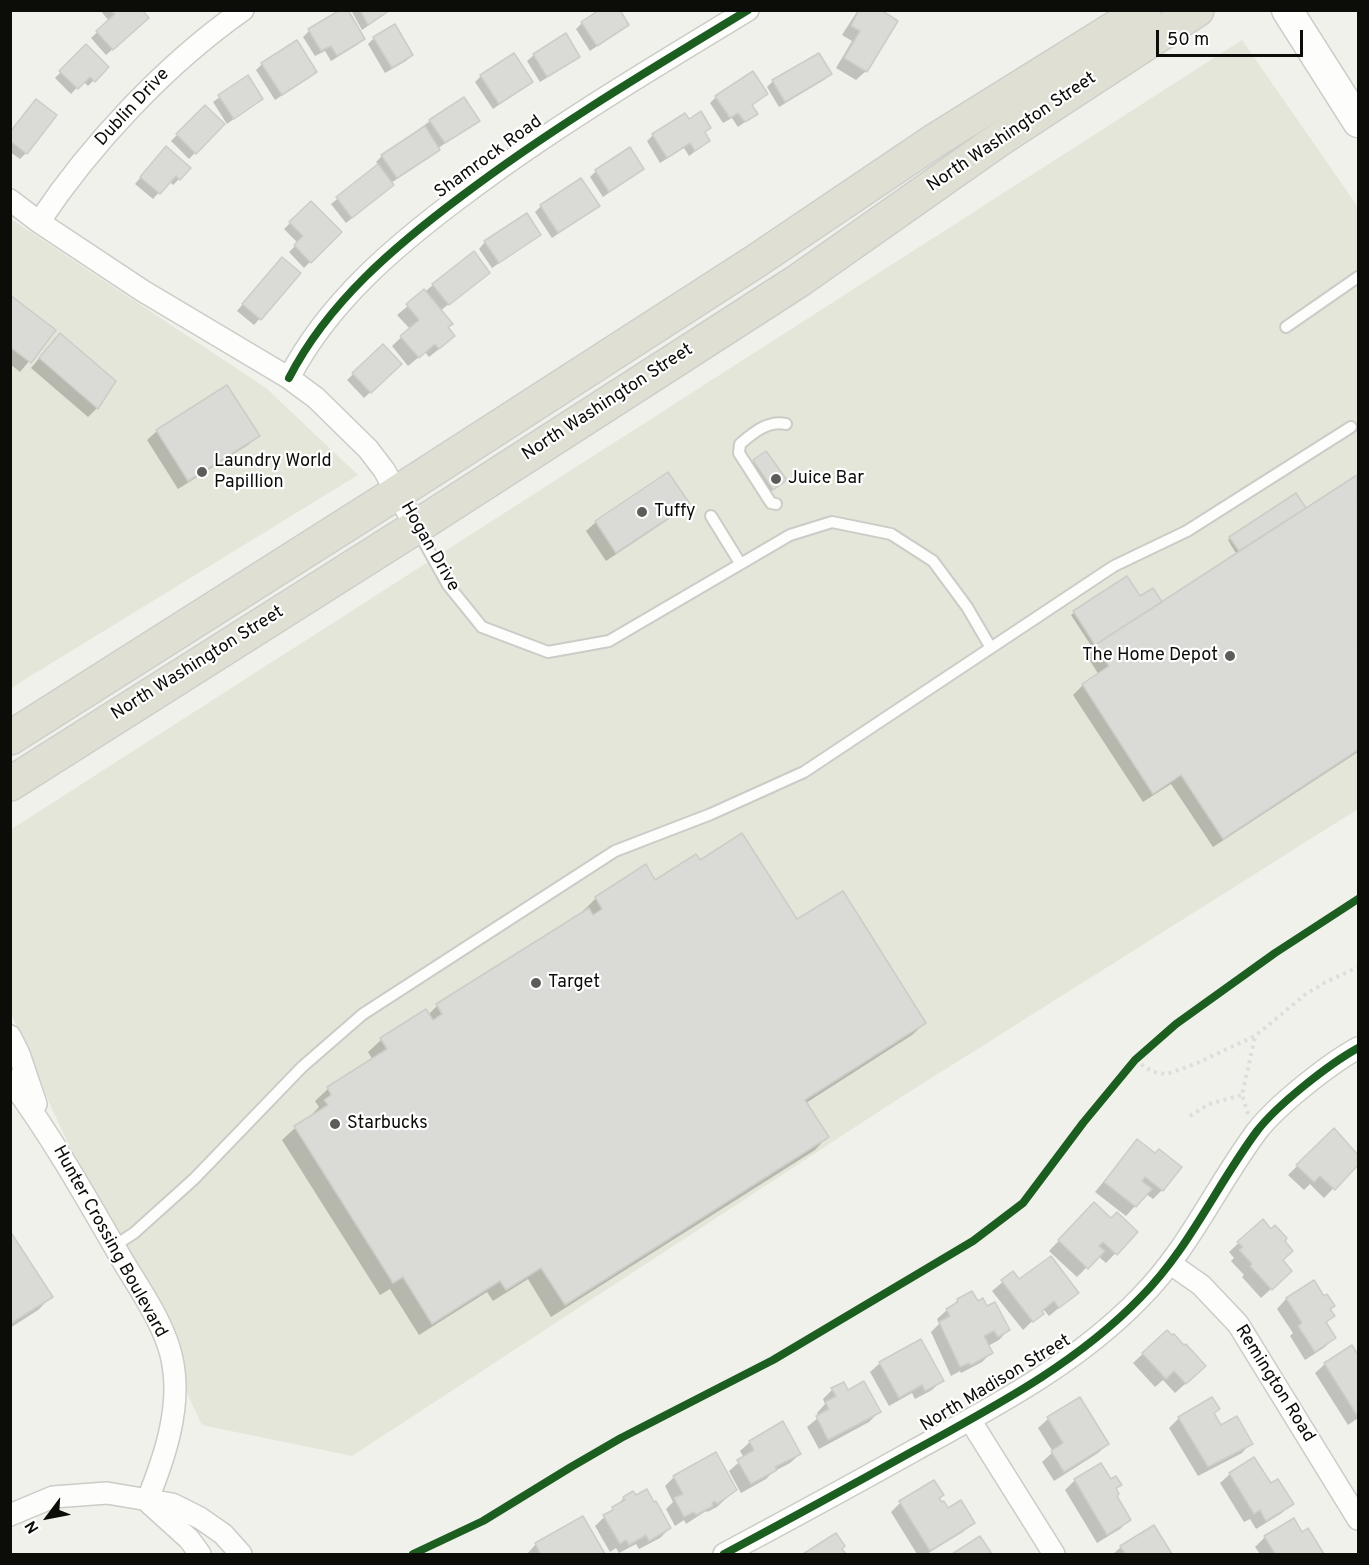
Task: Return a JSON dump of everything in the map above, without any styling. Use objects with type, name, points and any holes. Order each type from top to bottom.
[{"type":"main road","name":"North Washington Street","points":[[10,738],[756,261],[937,139],[1144,10]]},
{"type":"main road","name":"North Washington Street","points":[[10,784],[416,527],[798,281],[997,141],[1197,10]]},
{"type":"main road","points":[[1287,10],[1359,123]]},
{"type":"street","name":"Dublin Drive","points":[[39,222],[64,184],[177,61],[243,10]]},
{"type":"street","name":"Shamrock Road","points":[[290,378],[305,348],[320,328],[372,269],[422,226],[483,179],[573,117],[748,10]]},
{"type":"street","name":"Hogan Drive","points":[[10,200],[143,291],[290,378],[316,398],[342,421],[373,456],[398,492],[416,527]]},
{"type":"street","name":"Hunter Crossing Boulevard","points":[[10,1036],[19,1054],[43,1125]]},
{"type":"street","name":"North Madison Street","points":[[728,1554],[970,1420],[1065,1363],[1096,1339],[1140,1298],[1171,1264],[1228,1173],[1259,1129],[1296,1093],[1359,1048]]},
{"type":"street","name":"Hunter Crossing Boulevard","points":[[10,1080],[43,1125],[160,1324],[173,1364],[174,1405],[169,1437],[147,1501]]},
{"type":"street","name":"Remington Road","points":[[1171,1264],[1202,1285],[1238,1324],[1359,1519]]},
{"type":"street","points":[[970,1420],[1054,1554]]},
{"type":"street","points":[[10,1515],[53,1497],[107,1493],[172,1504],[200,1518],[223,1534],[241,1554]]},
{"type":"street","points":[[147,1501],[189,1539],[200,1554]]},
{"type":"lane","points":[[1286,327],[1359,277]]},
{"type":"lane","points":[[776,504],[771,503],[739,453],[740,444],[755,432],[776,422],[786,424]]},
{"type":"lane","points":[[114,1246],[134,1233],[194,1179],[302,1067],[363,1014],[615,850],[711,814],[804,772],[1114,566],[1187,531],[1351,427]]},
{"type":"lane","points":[[711,516],[740,563]]},
{"type":"lane","name":"Hogan Drive","points":[[416,527],[448,585],[482,627],[548,652],[609,641],[790,535],[832,522],[891,534],[933,561],[968,607],[991,648]]},
{"type":"path","points":[[1135,1060],[1153,1072],[1167,1074],[1256,1036],[1306,994],[1359,967]]},
{"type":"path","points":[[1249,1117],[1242,1095],[1256,1036]]},
{"type":"path","points":[[1127,1069],[1143,1053]]},
{"type":"path","points":[[1190,1116],[1209,1104],[1242,1095]]},
{"type":"shaded area","points":[[1242,40],[1358,207],[1358,809],[895,1101],[352,1456],[202,1425],[52,1109],[11,1013],[10,830]]},
{"type":"shaded area","points":[[11,219],[266,388],[358,475],[11,688]]},
{"type":"building","points":[[111,10],[142,10],[149,18],[113,50],[96,31],[115,14]]},
{"type":"building","points":[[340,10],[348,10],[365,39],[337,56],[331,46],[321,51],[308,29]]},
{"type":"building","points":[[360,10],[390,10],[368,25]]},
{"type":"building","points":[[599,10],[620,10],[629,25],[597,46],[581,22]]},
{"type":"building","points":[[859,10],[881,10],[898,21],[867,72],[844,58],[860,31],[851,26]]},
{"type":"building","points":[[395,24],[413,55],[392,68],[373,37]]},
{"type":"building","points":[[566,33],[580,57],[547,77],[533,54]]},
{"type":"building","points":[[297,40],[317,72],[282,95],[261,63]]},
{"type":"building","points":[[86,44],[109,67],[95,82],[90,77],[78,89],[59,71]]},
{"type":"building","points":[[514,53],[533,82],[499,104],[480,75]]},
{"type":"building","points":[[819,53],[832,74],[785,102],[772,80]]},
{"type":"building","points":[[753,71],[768,94],[752,105],[758,114],[745,122],[738,113],[730,118],[715,96]]},
{"type":"building","points":[[248,75],[263,99],[234,119],[218,95]]},
{"type":"building","points":[[464,97],[480,121],[445,143],[429,120]]},
{"type":"building","points":[[36,99],[57,115],[27,154],[10,141],[10,132]]},
{"type":"building","points":[[205,105],[225,124],[196,154],[176,134]]},
{"type":"building","points":[[701,111],[711,128],[705,132],[710,141],[695,151],[690,143],[667,158],[652,134],[685,113],[689,119]]},
{"type":"building","points":[[425,126],[440,150],[397,178],[381,155]]},
{"type":"building","points":[[166,146],[191,168],[180,180],[176,176],[160,194],[140,177]]},
{"type":"building","points":[[630,147],[644,169],[609,192],[595,170]]},
{"type":"building","points":[[378,164],[394,185],[352,218],[336,197]]},
{"type":"building","points":[[581,178],[600,206],[558,233],[540,205]]},
{"type":"building","points":[[311,201],[342,232],[311,263],[294,245],[303,236],[289,222]]},
{"type":"building","points":[[527,213],[541,235],[499,263],[484,241]]},
{"type":"building","points":[[474,251],[490,273],[449,305],[432,284]]},
{"type":"building","points":[[282,257],[301,273],[261,320],[242,304]]},
{"type":"building","points":[[424,289],[453,324],[448,327],[455,336],[439,349],[435,344],[419,358],[400,336],[419,320],[406,304]]},
{"type":"building","points":[[10,295],[56,330],[31,363],[10,347]]},
{"type":"building","points":[[60,333],[116,381],[98,409],[39,358]]},
{"type":"building","points":[[383,344],[402,364],[371,393],[352,373]]},
{"type":"building","points":[[227,385],[260,436],[188,481],[156,430]]},
{"type":"building","points":[[766,451],[787,480],[773,490],[753,460]]},
{"type":"building","name":"Tuffy","points":[[668,472],[690,504],[616,553],[595,521]]},
{"type":"building","name":"The Home Depot","points":[[1357,475],[1358,750],[1223,839],[1181,775],[1153,794],[1082,684],[1109,666],[1095,645]]},
{"type":"building","points":[[1296,493],[1306,508],[1239,551],[1229,537]]},
{"type":"building","points":[[1127,576],[1140,596],[1153,588],[1162,602],[1095,645],[1073,611]]},
{"type":"building","points":[[742,833],[797,919],[843,891],[926,1023],[805,1100],[829,1137],[565,1305],[541,1268],[506,1290],[500,1281],[432,1324],[403,1277],[393,1283],[294,1126],[328,1105],[324,1100],[331,1095],[327,1087],[387,1049],[380,1038],[426,1009],[433,1020],[442,1014],[436,1004],[589,908],[593,915],[602,909],[595,897],[646,864],[655,880],[696,854],[700,860]]},
{"type":"building","points":[[1334,1128],[1358,1155],[1358,1165],[1335,1190],[1320,1176],[1314,1182],[1296,1165]]},
{"type":"building","points":[[1137,1139],[1155,1153],[1159,1149],[1182,1167],[1163,1191],[1145,1177],[1142,1181],[1152,1189],[1136,1207],[1104,1182]]},
{"type":"building","points":[[1094,1202],[1111,1218],[1117,1212],[1138,1232],[1117,1255],[1103,1242],[1099,1246],[1105,1251],[1088,1269],[1058,1240]]},
{"type":"building","points":[[1263,1219],[1271,1229],[1275,1225],[1287,1238],[1285,1241],[1293,1251],[1283,1260],[1292,1271],[1272,1290],[1250,1266],[1252,1264],[1239,1250],[1243,1247],[1237,1242]]},
{"type":"building","points":[[10,1231],[53,1297],[10,1324]]},
{"type":"building","points":[[1051,1256],[1079,1293],[1059,1308],[1054,1301],[1042,1311],[1044,1314],[1033,1322],[1001,1280],[1013,1271],[1019,1279]]},
{"type":"building","points":[[1314,1280],[1324,1296],[1327,1294],[1335,1306],[1330,1309],[1335,1316],[1326,1322],[1336,1338],[1315,1352],[1298,1326],[1302,1323],[1286,1298]]},
{"type":"building","points":[[972,1291],[978,1301],[983,1298],[987,1306],[995,1302],[1010,1330],[998,1337],[994,1331],[984,1336],[993,1353],[971,1365],[969,1363],[960,1367],[939,1322],[950,1316],[946,1309],[958,1302],[957,1299]]},
{"type":"building","points":[[1167,1330],[1184,1345],[1186,1344],[1206,1366],[1186,1384],[1174,1371],[1166,1379],[1142,1353]]},
{"type":"building","points":[[921,1339],[944,1381],[925,1391],[922,1385],[899,1398],[879,1362]]},
{"type":"building","points":[[1352,1345],[1358,1355],[1358,1417],[1324,1363]]},
{"type":"building","points":[[864,1381],[881,1412],[828,1440],[816,1416],[829,1409],[825,1402],[836,1396],[831,1388],[844,1382],[848,1390]]},
{"type":"building","points":[[1080,1397],[1109,1444],[1064,1472],[1051,1451],[1063,1443],[1047,1417]]},
{"type":"building","points":[[1212,1397],[1220,1409],[1214,1413],[1221,1425],[1237,1416],[1253,1444],[1208,1467],[1178,1417]]},
{"type":"building","points":[[783,1421],[801,1454],[775,1467],[777,1470],[751,1484],[737,1460],[754,1450],[749,1441]]},
{"type":"building","points":[[716,1452],[737,1490],[717,1504],[715,1501],[712,1503],[713,1506],[696,1515],[694,1512],[684,1517],[674,1498],[683,1494],[673,1476]]},
{"type":"building","points":[[1254,1457],[1271,1483],[1278,1479],[1294,1504],[1266,1521],[1260,1510],[1254,1514],[1229,1473]]},
{"type":"building","points":[[1101,1463],[1111,1479],[1116,1476],[1122,1485],[1116,1488],[1119,1494],[1117,1496],[1131,1520],[1107,1535],[1074,1479]]},
{"type":"building","points":[[934,1480],[944,1495],[939,1498],[942,1502],[944,1501],[948,1508],[961,1500],[975,1523],[930,1551],[899,1501]]},
{"type":"building","points":[[647,1489],[671,1528],[649,1541],[646,1535],[629,1545],[626,1540],[620,1544],[603,1515],[613,1510],[612,1507],[625,1500],[623,1497],[633,1491],[636,1495]]},
{"type":"building","points":[[583,1516],[605,1554],[539,1554],[535,1543]]},
{"type":"building","points":[[1294,1518],[1302,1532],[1308,1528],[1324,1554],[1275,1554],[1264,1536]]},
{"type":"building","points":[[1154,1525],[1172,1554],[1125,1554],[1120,1546]]},
{"type":"building","points":[[836,1533],[845,1546],[842,1549],[846,1554],[803,1554]]},
{"type":"building","points":[[980,1536],[992,1554],[952,1554]]},
{"type":"cycle path","points":[[289,378],[323,324],[366,277],[413,234],[532,146],[603,99],[748,10]]},
{"type":"cycle path","points":[[413,1554],[483,1521],[621,1438],[773,1360],[973,1241],[1023,1203],[1083,1123],[1135,1060],[1176,1024],[1275,953],[1358,899]]},
{"type":"cycle path","points":[[724,1554],[975,1417],[1034,1382],[1089,1343],[1140,1298],[1173,1259],[1242,1152],[1266,1121],[1304,1086],[1358,1048]]},
{"type":"place","name":"Laundry World Papillion","points":[[202,472]]},
{"type":"place","name":"Juice Bar","points":[[776,479]]},
{"type":"place","name":"Tuffy","points":[[642,512]]},
{"type":"place","name":"The Home Depot","points":[[1230,656]]},
{"type":"place","name":"Target","points":[[536,983]]},
{"type":"place","name":"Starbucks","points":[[335,1124]]}]
